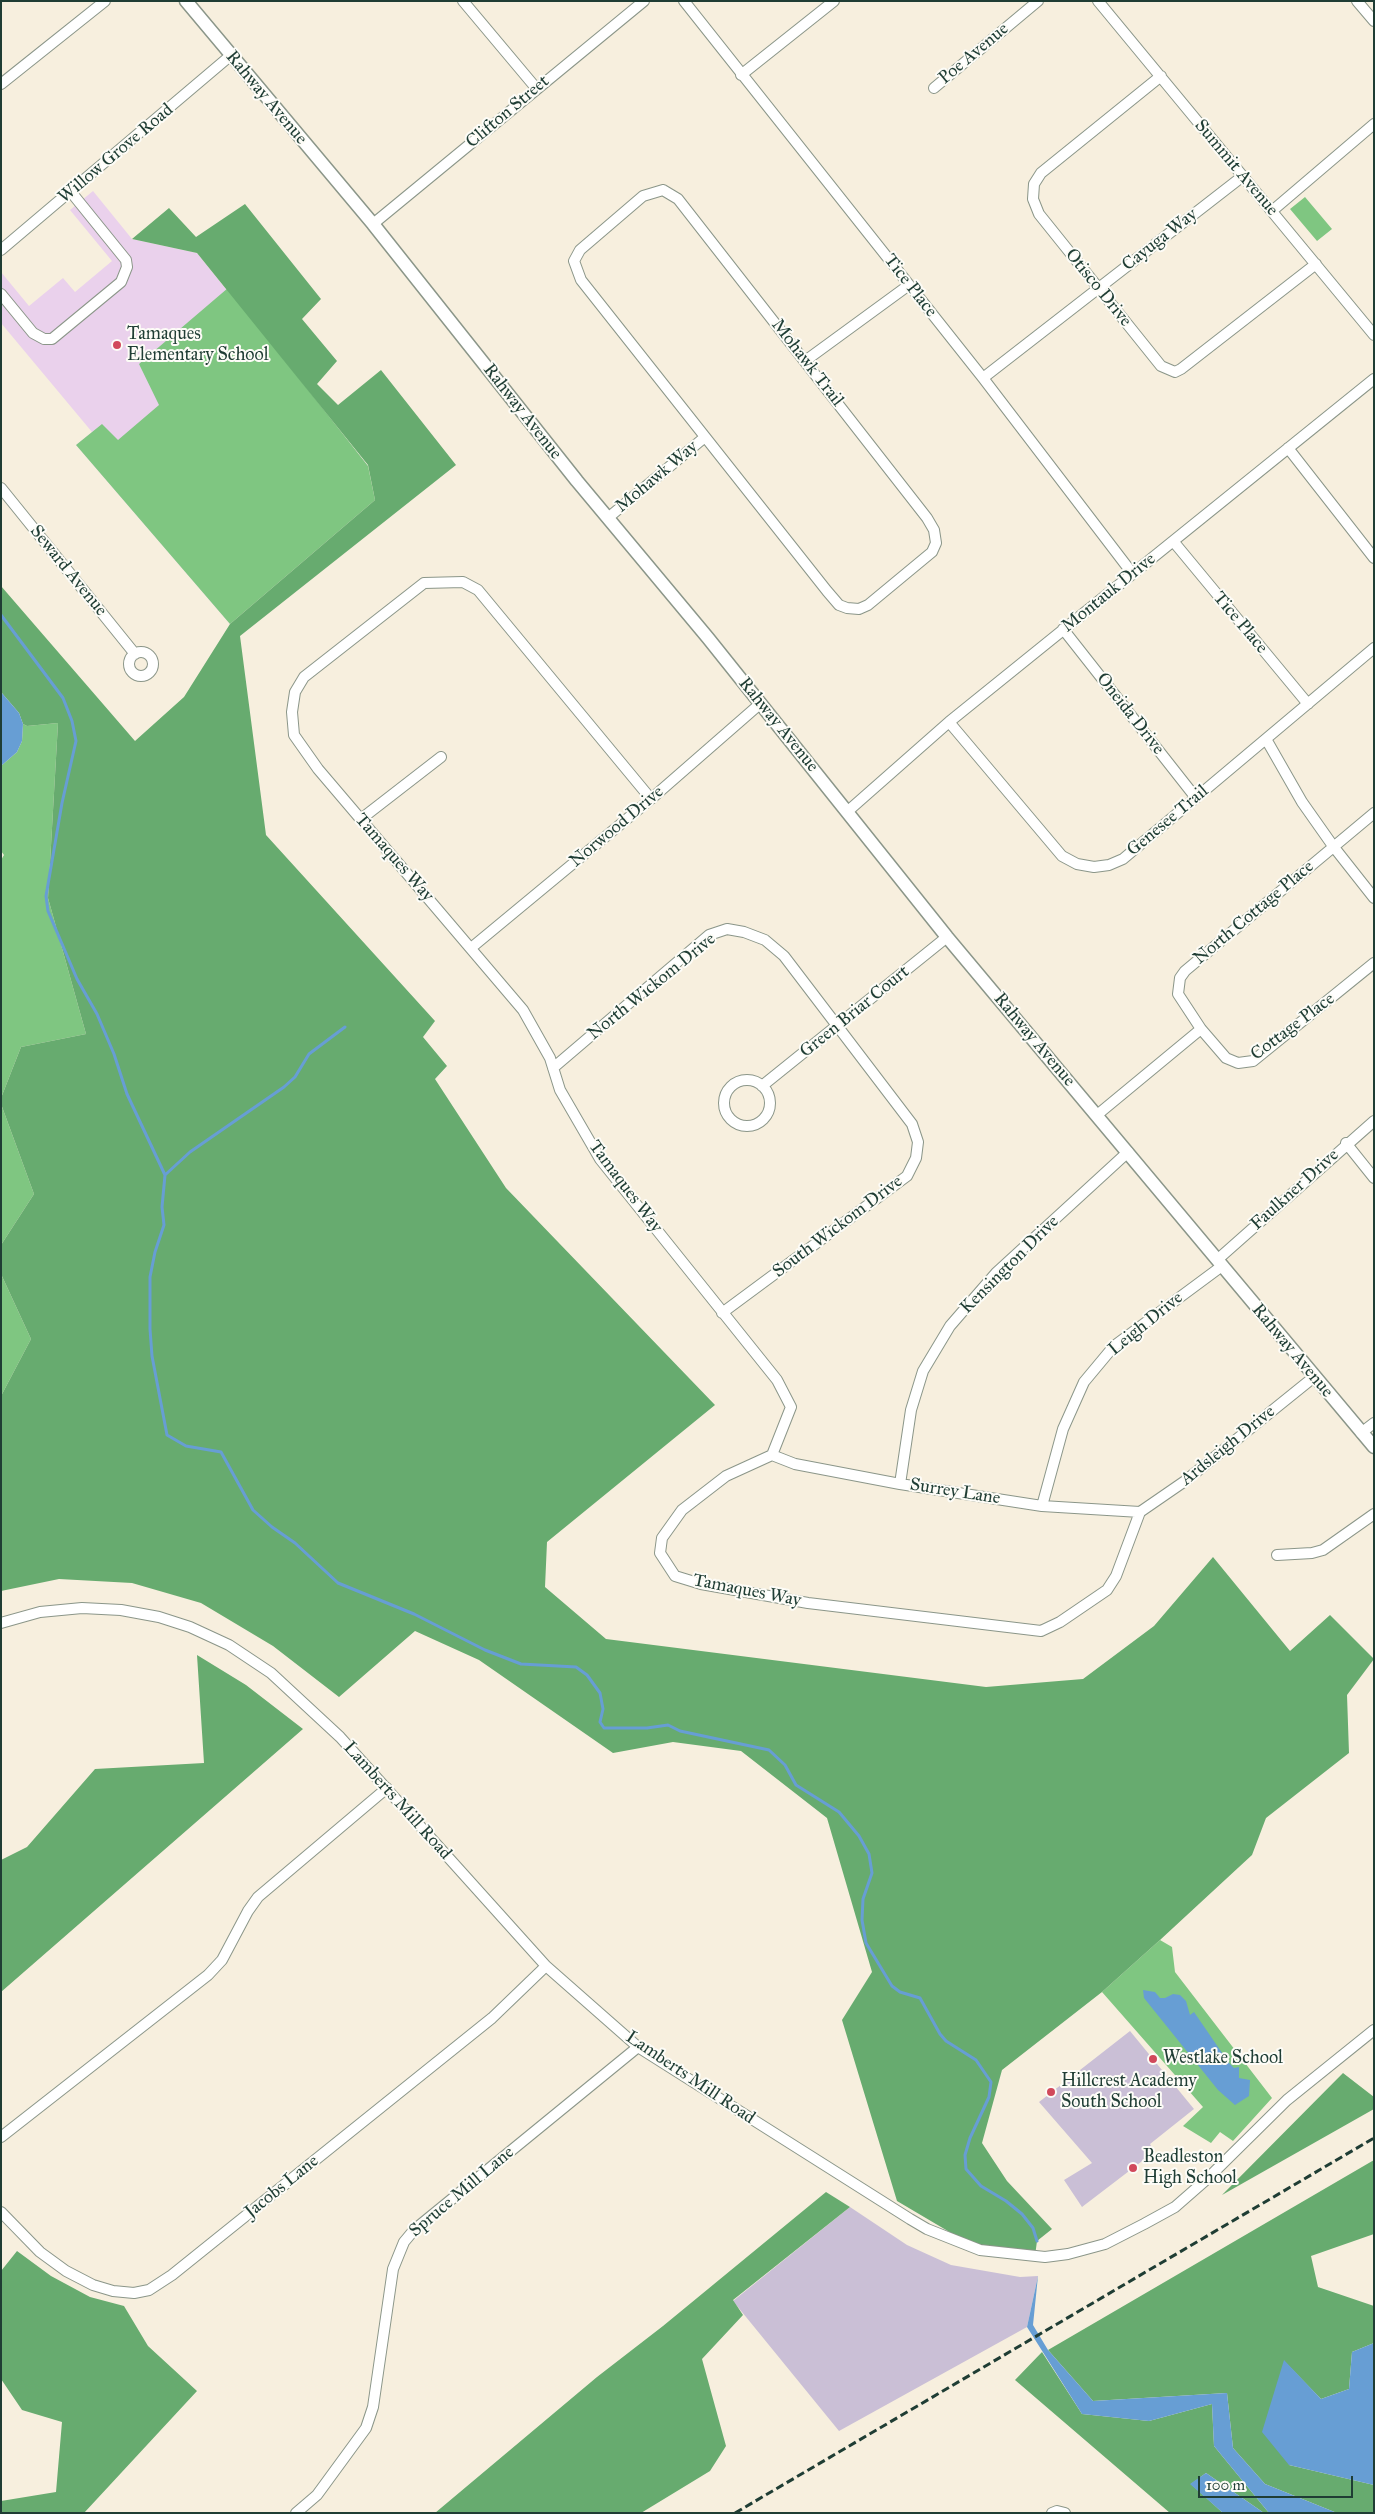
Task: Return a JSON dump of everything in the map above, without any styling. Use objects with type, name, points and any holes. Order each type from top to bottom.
[{"type":"street","points":[[1,84],[105,1]]},
{"type":"street","name":"Rahway Avenue","points":[[186,1],[230,56],[373,224],[571,473],[609,517],[848,811],[947,937],[1098,1115],[1314,1378],[1374,1447]]},
{"type":"street","points":[[463,1],[536,88]]},
{"type":"street","name":"Clifton Street","points":[[373,224],[644,1]]},
{"type":"street","name":"Tice Place","points":[[684,1],[983,378],[1132,573]]},
{"type":"street","points":[[741,74],[834,1]]},
{"type":"street","name":"Poe Avenue","points":[[934,88],[1038,1]]},
{"type":"street","name":"Summit Avenue","points":[[1098,1],[1374,335]]},
{"type":"street","points":[[1357,1],[1374,21]]},
{"type":"street","name":"Willow Grove Road","points":[[1,250],[230,56]]},
{"type":"street","name":"Otisco Drive","points":[[1161,76],[1041,173],[1034,184],[1033,199],[1038,214],[1161,366],[1175,372],[1192,362],[1316,264]]},
{"type":"street","points":[[1272,210],[1374,124]]},
{"type":"street","name":"Cayuga Way","points":[[983,378],[1243,176]]},
{"type":"street","name":"Mohawk Trail","points":[[663,190],[678,199],[927,518],[934,530],[936,543],[932,552],[868,605],[859,609],[839,605],[705,437],[581,280],[574,261],[580,250],[643,196],[663,190]]},
{"type":"street","points":[[1,294],[33,333],[44,339],[52,339],[120,282],[127,267],[126,260],[71,192]]},
{"type":"street","points":[[806,361],[909,285]]},
{"type":"street","name":"Montauk Drive","points":[[848,811],[949,722],[1374,379]]},
{"type":"street","name":"Mohawk Way","points":[[609,517],[705,437]]},
{"type":"street","points":[[1288,448],[1374,558]]},
{"type":"street","name":"Seward Avenue","points":[[1,488],[135,654]]},
{"type":"street","name":"Tice Place","points":[[1173,541],[1308,704]]},
{"type":"street","name":"Tamaques Way","points":[[650,799],[478,590],[463,582],[443,581],[424,583],[406,595],[304,677],[295,692],[292,712],[294,735],[318,769],[523,1010],[550,1058],[560,1090],[600,1159],[777,1380],[791,1407],[772,1456],[726,1476],[682,1510],[662,1538],[660,1554],[675,1576],[701,1584],[808,1603],[1041,1631],[1060,1622],[1107,1590],[1116,1576],[1140,1512]]},
{"type":"street","name":"Oneida Drive","points":[[1063,629],[1196,798]]},
{"type":"street","name":"Genesee Trail","points":[[949,722],[1062,856],[1077,864],[1094,867],[1123,860],[1374,648]]},
{"type":"street","name":"Norwood Drive","points":[[471,948],[650,799],[760,703]]},
{"type":"street","points":[[1266,739],[1302,802],[1333,846],[1374,898]]},
{"type":"street","points":[[361,820],[441,757]]},
{"type":"street","name":"North Cottage Place","points":[[1201,1029],[1178,994],[1180,978],[1374,813]]},
{"type":"street","name":"North Wickom Drive","points":[[553,1068],[709,935],[727,929],[744,932],[765,940],[784,956],[838,1026]]},
{"type":"street","name":"Green Briar Court","points":[[762,1086],[947,937]]},
{"type":"street","name":"Cottage Place","points":[[1201,1029],[1226,1058],[1238,1063],[1253,1061],[1374,963]]},
{"type":"street","name":"South Wickom Drive","points":[[722,1313],[907,1176],[916,1158],[918,1142],[912,1124],[838,1026]]},
{"type":"street","points":[[1098,1115],[1201,1029]]},
{"type":"street","points":[[742,1080],[749,1080],[762,1086],[770,1104],[765,1117],[753,1126],[739,1125],[732,1122],[724,1108],[723,1100],[729,1087],[742,1080]]},
{"type":"street","name":"Faulkner Drive","points":[[1219,1263],[1346,1143],[1374,1121]]},
{"type":"street","points":[[1346,1143],[1374,1178]]},
{"type":"street","name":"Kensington Drive","points":[[900,1484],[911,1410],[916,1394],[924,1371],[950,1326],[996,1273],[1128,1152]]},
{"type":"street","name":"Leigh Drive","points":[[1042,1506],[1064,1429],[1084,1382],[1114,1346],[1219,1263]]},
{"type":"street","name":"Ardsleigh Drive","points":[[1140,1512],[1185,1481],[1314,1378]]},
{"type":"street","points":[[1361,1433],[1374,1423]]},
{"type":"street","name":"Surrey Lane","points":[[772,1456],[795,1464],[900,1484],[1042,1506],[1140,1512]]},
{"type":"street","points":[[1277,1555],[1312,1553],[1324,1550],[1374,1514]]},
{"type":"street","name":"Lamberts Mill Road","points":[[1,1623],[40,1612],[82,1608],[121,1610],[159,1617],[190,1627],[229,1645],[271,1673],[340,1737],[546,1966],[638,2047],[872,2197],[927,2229],[980,2250],[1045,2257],[1105,2244],[1175,2207],[1207,2179],[1287,2100],[1374,2030]]},
{"type":"street","points":[[1,2137],[208,1976],[222,1960],[248,1911],[258,1897],[387,1788]]},
{"type":"street","name":"Jacobs Lane","points":[[1,2212],[40,2252],[66,2271],[93,2285],[113,2291],[134,2293],[149,2290],[180,2269],[492,2018],[546,1966]]},
{"type":"street","name":"Spruce Mill Lane","points":[[296,2513],[317,2495],[366,2428],[372,2407],[394,2269],[404,2242],[414,2230],[638,2047]]},
{"type":"street","points":[[1052,2513],[1057,2511],[1065,2513]]},
{"type":"shaded area","points":[[93,191],[132,239],[197,253],[368,466],[230,624],[76,445],[92,432],[1,323],[1,272],[29,306],[63,278],[75,292],[112,261],[70,210]]},
{"type":"shaded area","points":[[1130,2031],[1194,2109],[1150,2144],[1154,2152],[1082,2207],[1064,2180],[1092,2163],[1039,2102]]},
{"type":"shaded area","points":[[850,2207],[907,2245],[951,2265],[1020,2277],[1038,2276],[1027,2327],[839,2431],[733,2301]]},
{"type":"green space","points":[[1305,197],[1332,229],[1317,241],[1290,209]]},
{"type":"green space","points":[[245,204],[321,299],[302,319],[337,361],[317,384],[338,405],[381,370],[456,465],[240,636],[266,835],[435,1021],[423,1037],[447,1066],[435,1079],[506,1188],[715,1405],[547,1542],[545,1587],[606,1639],[986,1687],[1083,1679],[1154,1626],[1213,1557],[1290,1651],[1330,1615],[1374,1659],[1347,1695],[1349,1753],[1266,1818],[1252,1855],[1160,1940],[1102,1992],[1002,2070],[982,2143],[1007,2181],[1052,2229],[1037,2241],[1035,2256],[980,2250],[897,2201],[842,2020],[872,1972],[827,1818],[741,1751],[673,1742],[613,1753],[479,1660],[415,1631],[339,1697],[273,1646],[201,1603],[132,1583],[59,1579],[1,1591],[1,1396],[31,1339],[1,1274],[1,1245],[34,1194],[1,1104],[1,1098],[21,1047],[86,1034],[48,898],[58,723],[27,726],[23,724],[19,713],[1,692],[1,586],[135,741],[184,697],[230,624],[375,500],[368,465],[197,253],[132,239],[169,208],[196,237]]},
{"type":"green space","points":[[228,288],[368,466],[375,500],[230,624],[76,445],[102,424],[118,440],[159,405],[139,364]]},
{"type":"green space","points":[[58,723],[48,898],[86,1034],[21,1047],[1,1098],[1,860],[4,855],[1,851],[1,766],[17,752],[22,741],[23,724],[27,726]]},
{"type":"green space","points":[[1,1104],[34,1194],[1,1245]]},
{"type":"green space","points":[[1,1274],[31,1339],[1,1396]]},
{"type":"green space","points":[[197,1655],[246,1685],[303,1729],[1,1992],[1,1860],[27,1847],[95,1769],[204,1763]]},
{"type":"green space","points":[[1160,1940],[1172,1947],[1175,1972],[1272,2098],[1233,2141],[1220,2132],[1211,2143],[1183,2126],[1203,2107],[1102,1992]]},
{"type":"green space","points":[[1343,2073],[1374,2097],[1374,2109],[1222,2195]]},
{"type":"green space","points":[[1374,2160],[1374,2234],[1311,2256],[1318,2287],[1374,2306],[1374,2343],[1352,2352],[1349,2389],[1321,2399],[1284,2361],[1289,2465],[1374,2485],[1374,2513],[1337,2513],[1265,2484],[1233,2448],[1227,2393],[1093,2401],[1048,2350]]},
{"type":"green space","points":[[826,2192],[850,2207],[733,2300],[743,2315],[702,2359],[726,2446],[710,2471],[641,2513],[435,2513],[597,2377],[663,2326]]},
{"type":"green space","points":[[17,2251],[51,2276],[90,2297],[124,2306],[148,2346],[197,2391],[84,2513],[1,2513],[1,2501],[56,2492],[62,2422],[22,2410],[1,2379],[1,2271]]},
{"type":"green space","points":[[1042,2352],[1082,2414],[1149,2421],[1212,2404],[1214,2446],[1269,2513],[1264,2513],[1206,2473],[1191,2484],[1223,2513],[1170,2513],[1015,2380]]},
{"type":"water","points":[[1,692],[19,713],[23,724],[22,741],[17,752],[1,766]]},
{"type":"water","points":[[1143,1990],[1155,1992],[1160,1998],[1173,1994],[1180,1995],[1186,2001],[1190,2015],[1194,2012],[1229,2063],[1234,2068],[1239,2067],[1239,2078],[1250,2080],[1249,2096],[1235,2105],[1218,2090],[1144,1998]]},
{"type":"water","points":[[1038,2276],[1033,2325],[1048,2350],[1093,2401],[1227,2393],[1233,2448],[1265,2484],[1337,2513],[1269,2513],[1214,2446],[1212,2404],[1149,2421],[1082,2414],[1027,2327]]},
{"type":"water","points":[[1374,2343],[1374,2485],[1289,2465],[1262,2432],[1284,2360],[1321,2399],[1349,2389],[1352,2352]]},
{"type":"water","points":[[1206,2473],[1264,2513],[1223,2513],[1190,2484]]},
{"type":"waterway","points":[[1,615],[63,698],[72,721],[76,741],[62,803],[46,896],[48,911],[77,979],[97,1014],[114,1054],[127,1094],[165,1175],[162,1207],[164,1225],[155,1252],[150,1277],[150,1329],[152,1356],[167,1435],[186,1446],[221,1452],[253,1510],[272,1527],[295,1543],[338,1583],[414,1614],[485,1650],[521,1664],[576,1667],[587,1675],[600,1693],[603,1709],[600,1722],[604,1728],[647,1728],[668,1725],[680,1731],[769,1750],[785,1765],[796,1785],[839,1812],[859,1836],[869,1854],[872,1873],[863,1899],[862,1920],[866,1943],[892,1986],[900,1992],[920,1998],[940,2034],[946,2041],[976,2060],[991,2082],[989,2097],[970,2138],[965,2155],[966,2169],[981,2186],[1006,2201],[1022,2214],[1033,2228],[1037,2241]]},
{"type":"waterway","points":[[165,1175],[190,1152],[284,1087],[295,1077],[309,1054],[345,1027]]},
{"type":"railway","points":[[735,2513],[1374,2138]]},
{"type":"place","name":"Tamaques Elementary School","points":[[117,345]]},
{"type":"place","name":"Westlake School","points":[[1153,2059]]},
{"type":"place","name":"Hillcrest Academy South School","points":[[1051,2092]]},
{"type":"place","name":"Beadleston High School","points":[[1133,2168]]}]
